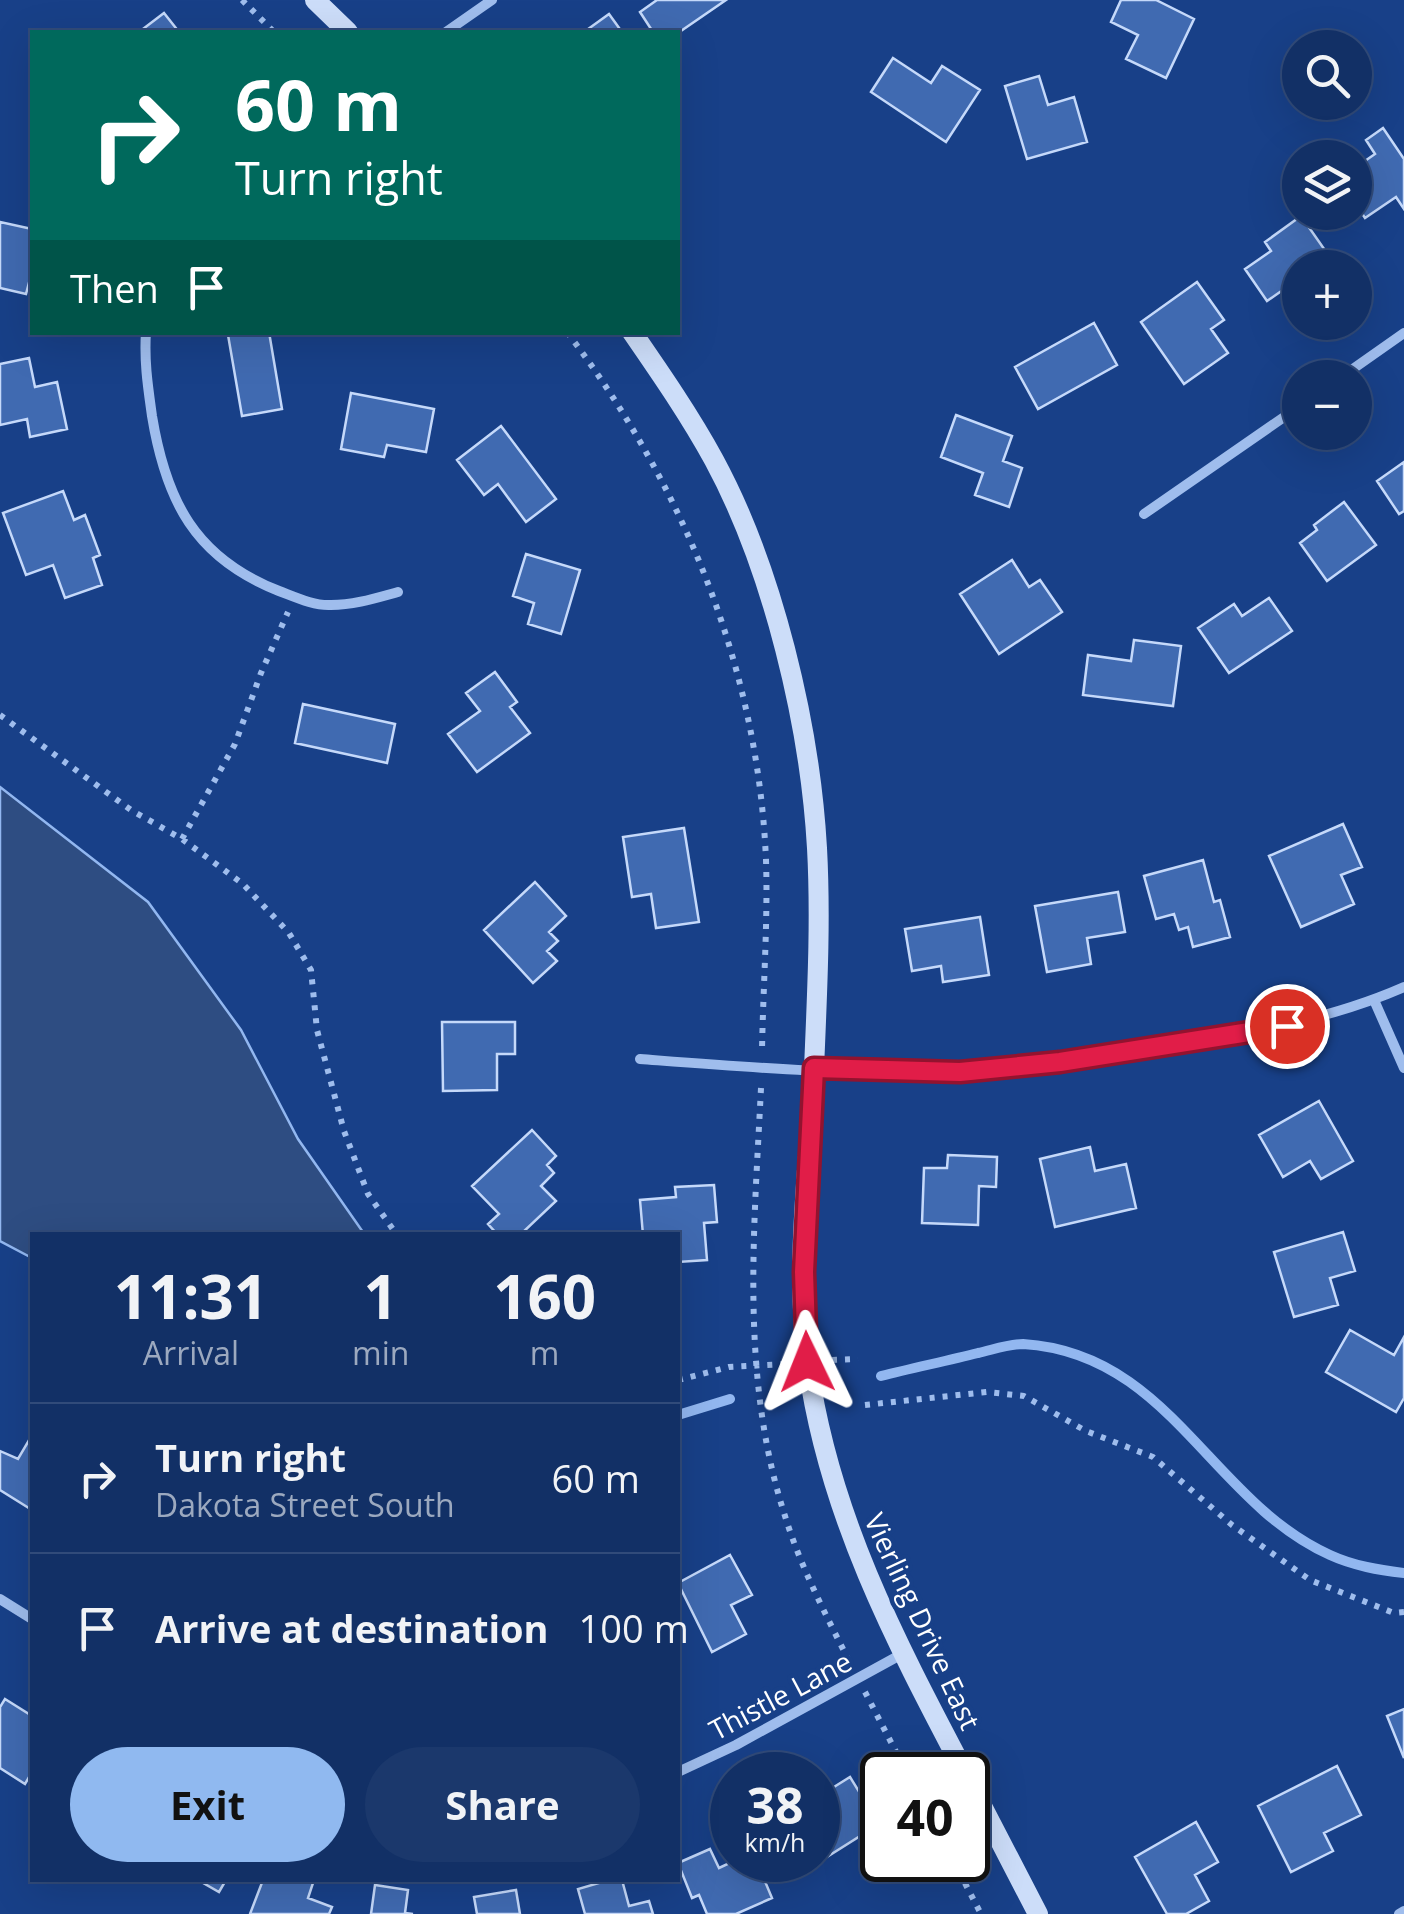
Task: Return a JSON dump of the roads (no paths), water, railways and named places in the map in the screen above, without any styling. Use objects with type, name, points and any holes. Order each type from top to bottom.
[{"type":"street","points":[[315,0],[346,30]]},
{"type":"street","points":[[449,30],[492,0]]},
{"type":"street","points":[[1366,360],[1404,333]]},
{"type":"street","points":[[146,335],[144,363],[154,430],[170,491],[191,528],[224,560],[262,584],[295,597],[326,606],[360,603],[398,592]]},
{"type":"street","name":"Vierling Drive East","points":[[634,335],[715,462],[771,604],[793,685],[808,765],[817,847],[814,1068],[804,1272],[807,1362],[822,1446],[843,1518],[902,1654],[953,1752]]},
{"type":"street","points":[[1144,514],[1282,418]]},
{"type":"street","points":[[640,1059],[762,1068],[960,1072],[1060,1062],[1259,1032],[1315,1019],[1404,987]]},
{"type":"street","points":[[1374,1000],[1404,1068]]},
{"type":"street","points":[[0,1599],[30,1618]]},
{"type":"street","name":"Thistle Lane","points":[[680,1771],[736,1745],[902,1654]]},
{"type":"street","name":"Vierling Drive East","points":[[990,1823],[1038,1914]]},
{"type":"water","points":[[0,787],[148,902],[241,1030],[298,1139],[363,1232],[30,1232],[30,1257],[0,1241]]},
{"type":"waterway","points":[[881,1376],[1017,1344],[1073,1353],[1116,1373],[1153,1400],[1252,1501],[1288,1531],[1339,1559],[1404,1573]]},
{"type":"waterway","points":[[680,1414],[730,1399]]}]
